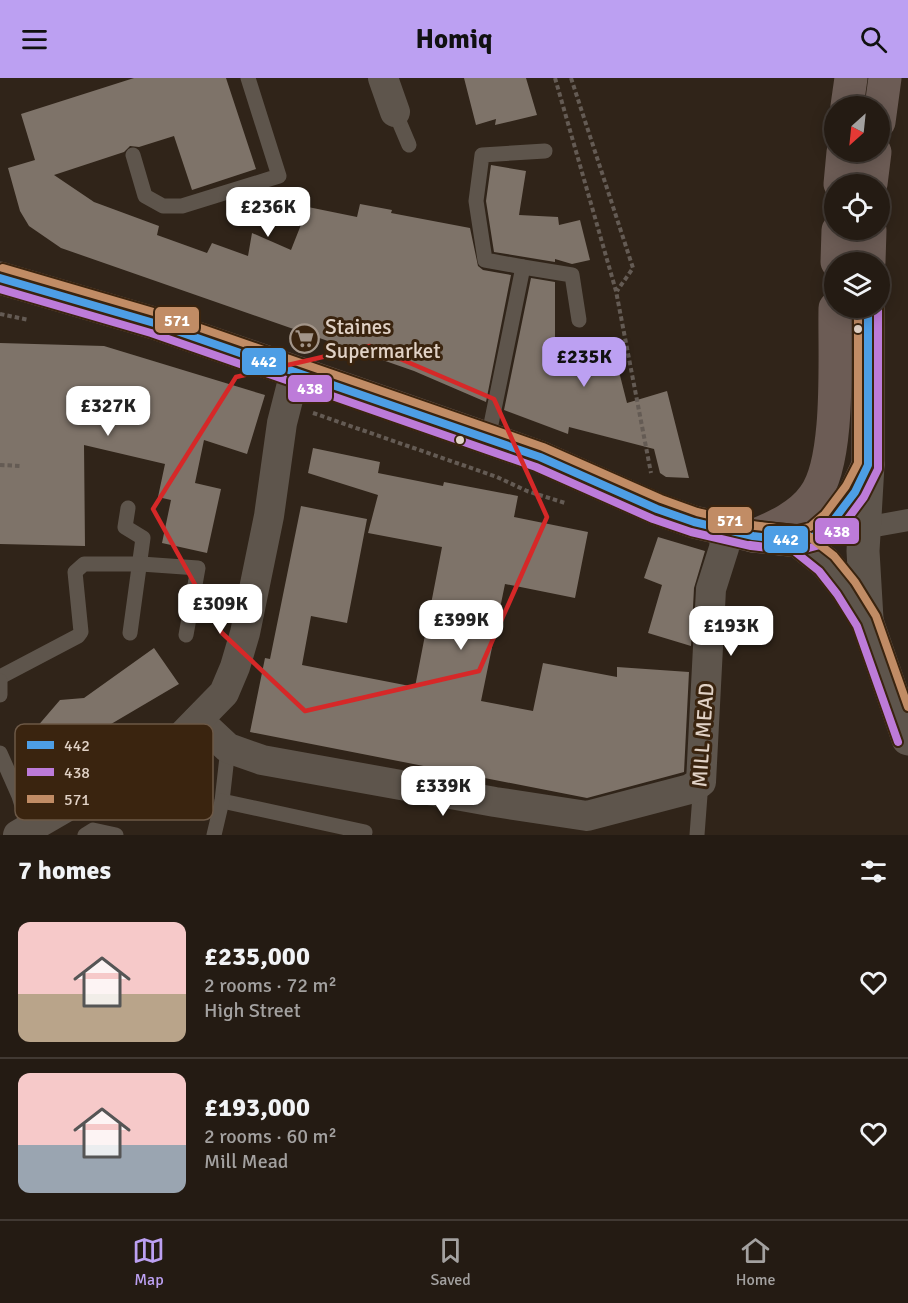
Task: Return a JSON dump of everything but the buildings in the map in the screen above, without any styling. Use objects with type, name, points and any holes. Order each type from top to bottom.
[{"type":"main road","points":[[883,96],[885,78]]},
{"type":"main road","points":[[0,278],[154,323],[540,457],[657,509],[694,522],[740,533],[798,542],[843,523],[868,465],[868,318]]},
{"type":"main road","points":[[835,318],[832,436],[826,472],[843,523]]},
{"type":"main road","points":[[740,533],[774,528],[798,511],[843,523]]},
{"type":"street","points":[[383,78],[396,112]]},
{"type":"street","points":[[194,724],[224,693],[245,633],[269,516],[282,423],[295,372]]},
{"type":"street","points":[[908,520],[843,523],[867,621],[908,739]]},
{"type":"street","name":"MILL MEAD","points":[[701,782],[711,589],[724,548],[740,533]]},
{"type":"street","points":[[798,542],[826,564],[846,588],[867,621]]},
{"type":"street","points":[[198,720],[202,724]]},
{"type":"street","points":[[213,734],[228,748],[262,760],[495,802],[587,816],[690,789],[701,782]]},
{"type":"street","points":[[24,832],[44,820]]},
{"type":"lane","points":[[133,155],[145,196],[163,206],[182,206],[279,176],[248,78]]},
{"type":"lane","points":[[396,112],[409,145]]},
{"type":"lane","points":[[545,151],[482,155],[476,201],[485,260],[572,275],[579,320]]},
{"type":"lane","points":[[488,439],[523,267]]},
{"type":"lane","points":[[128,508],[125,527],[143,538],[130,633]]},
{"type":"lane","points":[[0,695],[0,679],[78,636],[81,632],[75,572],[84,564],[141,564],[198,568],[186,635]]},
{"type":"lane","points":[[214,835],[222,801],[228,748]]},
{"type":"lane","points":[[0,753],[15,787]]},
{"type":"lane","name":"MILL MEAD","points":[[697,835],[701,782]]},
{"type":"lane","points":[[222,801],[365,832]]},
{"type":"lane","points":[[85,835],[93,830],[116,835]]},
{"type":"path","points":[[555,78],[616,291],[652,476]]},
{"type":"path","points":[[571,78],[633,268],[616,291]]},
{"type":"path","points":[[311,413],[571,505]]},
{"type":"path","points":[[0,465],[21,466]]},
{"type":"highlighted area","points":[[370,346],[494,399],[547,517],[479,671],[305,711],[222,633],[153,509],[236,377]]},
{"type":"transit line","name":"571","points":[[3,268],[157,313],[543,447],[661,499],[697,512],[755,526],[797,530],[810,527],[825,514],[846,486],[858,463],[858,318]]},
{"type":"transit line","name":"442","points":[[0,278],[154,323],[540,457],[657,509],[694,522],[753,536],[798,541],[815,536],[833,521],[855,492],[868,465],[868,318]]},
{"type":"transit line","name":"438","points":[[0,289],[151,333],[536,467],[653,519],[691,532],[751,546],[798,551],[820,545],[841,528],[864,497],[878,469],[878,318]]},
{"type":"transit line","name":"571","points":[[752,525],[802,531],[834,556],[855,582],[876,616],[908,707]]},
{"type":"transit line","name":"438","points":[[750,545],[794,551],[819,571],[837,594],[857,626],[898,742]]},
{"type":"place","name":"Staines Supermarket","points":[[304,339]]}]
